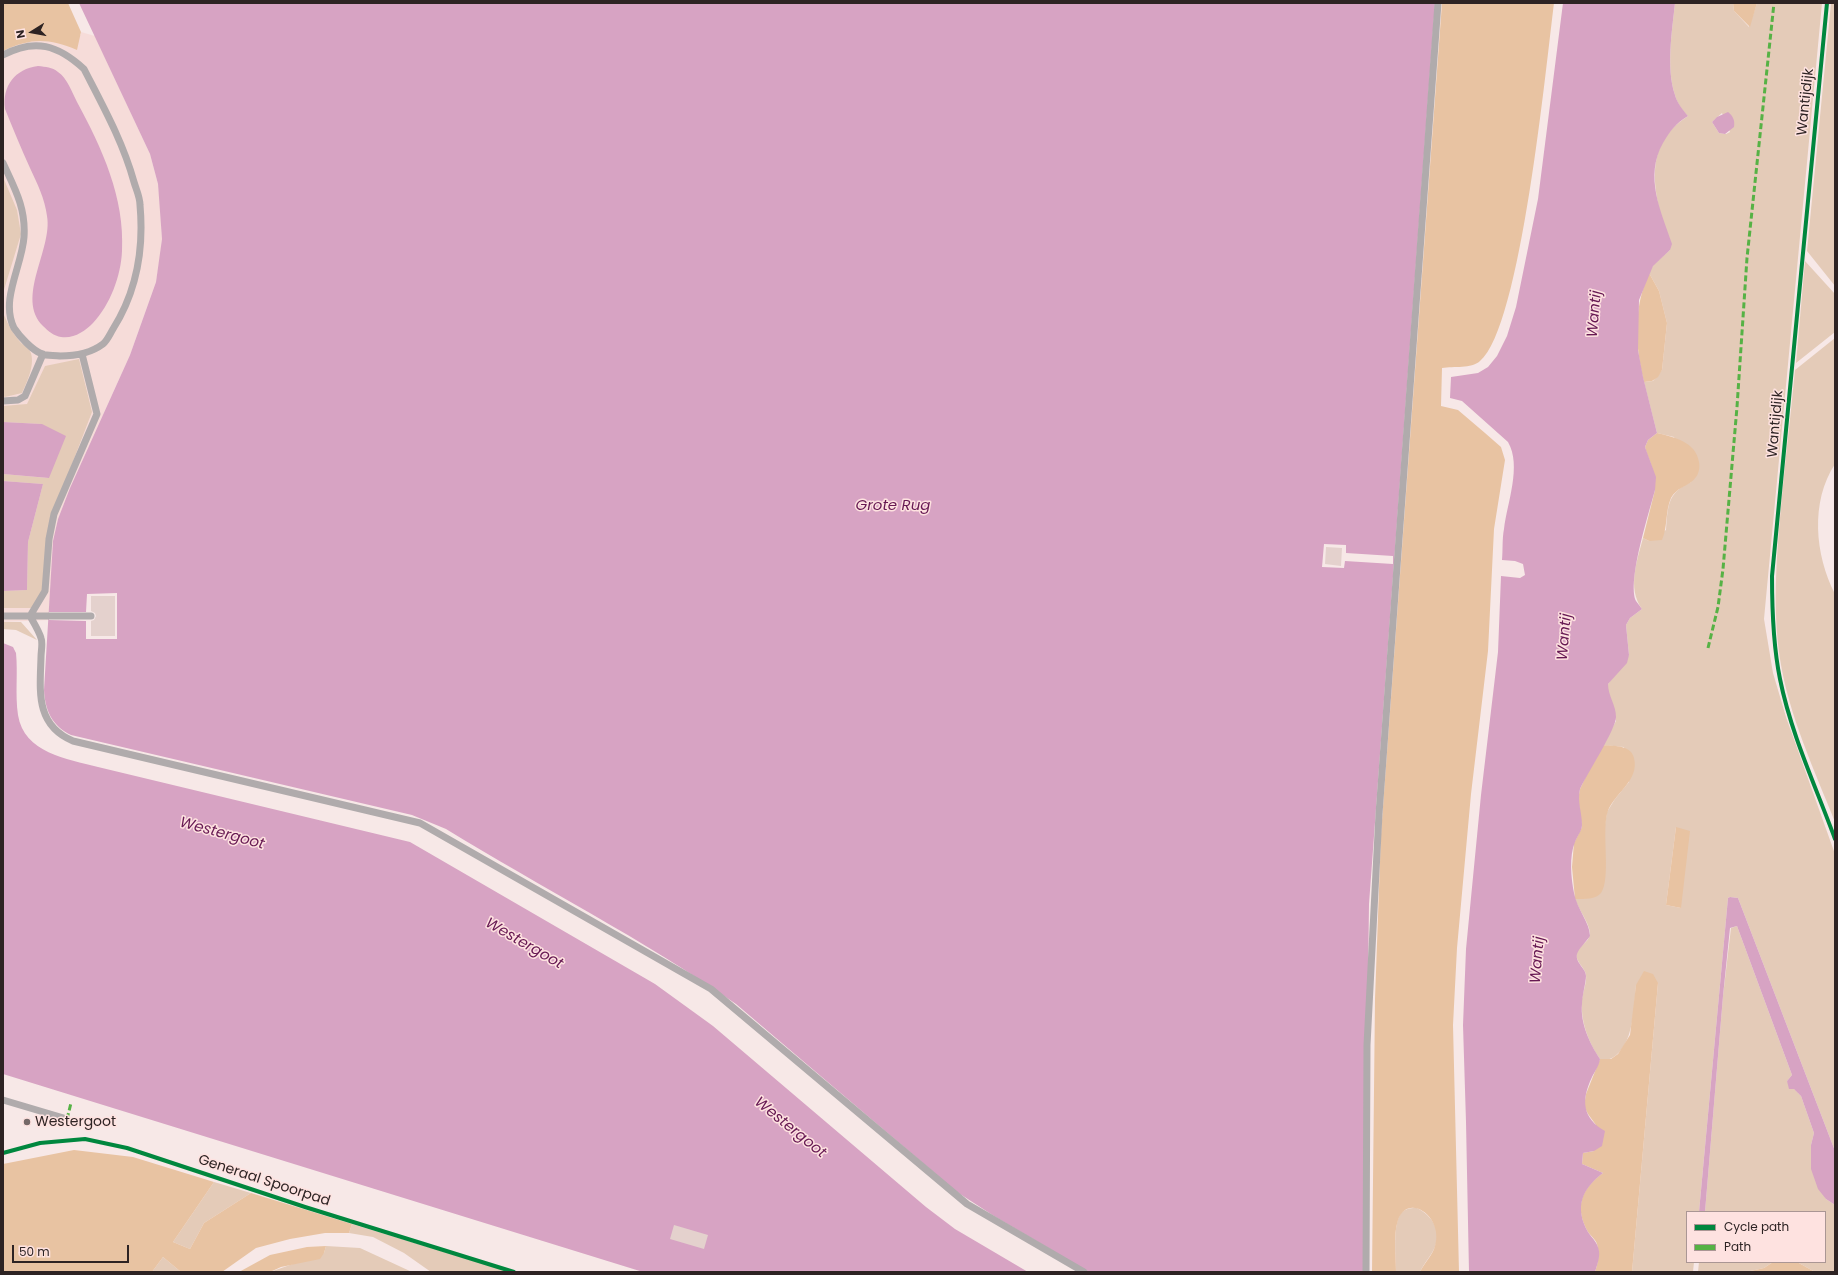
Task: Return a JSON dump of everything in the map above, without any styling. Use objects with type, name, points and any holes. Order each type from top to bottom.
[{"type":"lane","points":[[1366,1272],[1367,1045],[1379,814],[1438,3]]},
{"type":"lane","points":[[3,55],[18,47],[42,46],[58,50],[73,59],[84,69],[127,156],[140,203],[141,251],[131,293],[104,344],[82,354],[62,356],[43,354],[28,344],[13,328],[8,313],[8,298],[20,261],[24,238],[24,221],[21,200],[3,163]]},
{"type":"lane","points":[[3,400],[18,400],[25,396],[43,354]]},
{"type":"lane","points":[[30,616],[45,591],[49,540],[54,514],[97,414],[82,354]]},
{"type":"lane","points":[[3,616],[91,616]]},
{"type":"lane","points":[[30,616],[41,638],[40,697],[44,713],[52,727],[65,737],[73,741],[420,823],[711,989],[966,1204],[1084,1272]]},
{"type":"lane","points":[[3,1100],[67,1119]]},
{"type":"shaded area","points":[[3,3],[68,3],[81,32],[77,50],[57,43],[40,41],[22,44],[3,51]]},
{"type":"shaded area","points":[[1442,3],[1554,3],[1538,135],[1519,250],[1508,300],[1495,339],[1480,361],[1476,364],[1467,366],[1442,368],[1441,406],[1458,410],[1501,447],[1505,460],[1494,529],[1488,651],[1471,794],[1457,948],[1453,1025],[1459,1272],[1420,1272],[1434,1249],[1436,1235],[1430,1218],[1424,1212],[1416,1208],[1409,1208],[1403,1212],[1396,1226],[1396,1272],[1372,1272],[1375,999],[1381,834]]},
{"type":"shaded area","points":[[1675,3],[1733,3],[1734,11],[1749,27],[1757,3],[1822,3],[1764,619],[1773,673],[1786,717],[1835,854],[1835,1151],[1738,898],[1730,897],[1728,898],[1699,1211],[1686,1211],[1686,1263],[1694,1263],[1693,1272],[1632,1272],[1658,983],[1636,985],[1632,1025],[1625,1044],[1612,1058],[1600,1059],[1589,1038],[1582,1015],[1582,999],[1586,975],[1576,955],[1578,950],[1589,938],[1590,932],[1575,899],[1585,899],[1604,851],[1604,830],[1607,812],[1615,799],[1629,782],[1624,747],[1603,745],[1616,721],[1608,691],[1608,684],[1629,655],[1626,625],[1630,618],[1642,609],[1637,601],[1634,583],[1636,565],[1643,538],[1649,541],[1666,530],[1670,501],[1677,491],[1691,482],[1674,437],[1657,433],[1644,382],[1653,381],[1662,370],[1667,323],[1659,291],[1649,273],[1653,265],[1670,250],[1660,213],[1657,195],[1655,177],[1656,160],[1662,144],[1672,129],[1688,116],[1677,101],[1672,84],[1670,61]],"holes":[[[1722,113],[1730,132],[1726,134],[1719,133],[1712,122]],[[1676,827],[1681,908],[1666,905]]]},
{"type":"shaded area","points":[[1733,3],[1757,3],[1750,27],[1734,11]]},
{"type":"shaded area","points":[[1831,3],[1835,3],[1835,286],[1807,251]]},
{"type":"shaded area","points":[[81,32],[95,36],[150,154],[158,184],[160,202],[162,239],[160,258],[156,282],[130,355],[70,488],[58,519],[53,541],[49,620],[3,622],[3,35],[81,35]]},
{"type":"shaded area","points":[[3,177],[17,210],[21,234],[3,293]]},
{"type":"shaded area","points":[[1805,261],[1835,294],[1835,332],[1796,363]]},
{"type":"shaded area","points":[[1649,273],[1659,291],[1667,323],[1662,370],[1658,377],[1652,381],[1644,382],[1637,341],[1637,327],[1640,300]]},
{"type":"shaded area","points":[[3,313],[16,336],[30,351],[32,356],[30,372],[22,393],[5,397],[3,396]]},
{"type":"shaded area","points":[[1835,338],[1835,464],[1827,479],[1822,495],[1818,529],[1823,563],[1835,594],[1835,822],[1803,742],[1789,701],[1780,659],[1776,618],[1776,578],[1780,516],[1795,370]]},
{"type":"shaded area","points":[[79,359],[92,412],[52,516],[42,594],[35,608],[3,608],[3,591],[27,590],[28,542],[43,484],[3,481],[3,474],[48,478],[42,424],[3,422],[3,406],[27,404],[45,366]]},
{"type":"shaded area","points":[[1657,433],[1670,436],[1689,445],[1697,455],[1699,468],[1696,477],[1677,491],[1671,498],[1662,540],[1649,541],[1643,538],[1655,490],[1651,464],[1645,447],[1648,440]]},
{"type":"shaded area","points":[[3,622],[21,622],[37,640],[16,630],[3,629]]},
{"type":"shaded area","points":[[1603,745],[1626,748],[1630,751],[1634,758],[1635,766],[1629,781],[1614,800],[1607,814],[1605,833],[1606,867],[1604,886],[1601,893],[1593,898],[1575,899],[1572,867],[1574,843],[1582,827],[1578,799],[1580,789]]},
{"type":"shaded area","points":[[1676,827],[1690,831],[1681,908],[1666,905]]},
{"type":"shaded area","points":[[1737,926],[1792,1075],[1787,1081],[1801,1096],[1814,1133],[1811,1145],[1826,1199],[1835,1205],[1835,1272],[1815,1272],[1799,1263],[1826,1263],[1826,1211],[1705,1211],[1723,996],[1731,928]]},
{"type":"shaded area","points":[[1644,971],[1653,974],[1658,983],[1632,1272],[1595,1272],[1598,1258],[1598,1248],[1596,1241],[1588,1232],[1584,1223],[1581,1214],[1581,1207],[1582,1199],[1589,1185],[1603,1173],[1582,1164],[1583,1153],[1594,1151],[1596,1125],[1584,1106],[1586,1094],[1600,1059],[1611,1059],[1618,1054],[1630,1035],[1636,985]]},
{"type":"shaded area","points":[[74,1150],[133,1157],[214,1182],[173,1242],[190,1249],[204,1223],[251,1193],[352,1224],[349,1233],[325,1233],[290,1239],[256,1248],[222,1272],[181,1272],[163,1257],[152,1272],[3,1272],[3,1164]]},
{"type":"shaded area","points":[[214,1182],[251,1193],[204,1223],[190,1249],[173,1242]]},
{"type":"shaded area","points":[[1417,1208],[1431,1219],[1436,1229],[1437,1241],[1432,1253],[1420,1272],[1396,1272],[1395,1250],[1399,1217],[1402,1212],[1406,1210]]},
{"type":"shaded area","points":[[352,1224],[510,1272],[431,1272],[404,1253],[373,1237],[349,1233]]},
{"type":"shaded area","points":[[326,1246],[360,1248],[412,1272],[270,1272],[324,1253]]},
{"type":"shaded area","points":[[326,1246],[320,1259],[281,1267],[270,1272],[239,1272],[270,1255],[307,1247]]},
{"type":"shaded area","points":[[163,1257],[181,1272],[152,1272]]},
{"type":"shaded area","points":[[1699,1263],[1772,1263],[1764,1268],[1746,1272],[1698,1272]]},
{"type":"shaded area","points":[[1772,1263],[1799,1263],[1815,1272],[1746,1272],[1764,1268]]},
{"type":"water","name":"Grote Rug","points":[[79,3],[1435,3],[1369,904],[1364,1272],[1089,1272],[994,1216],[957,1192],[736,1004],[701,980],[629,936],[446,829],[412,815],[71,735],[59,727],[54,722],[48,711],[44,690],[53,541],[58,519],[70,488],[130,355],[156,282],[162,239],[158,184],[150,154]]},
{"type":"water","name":"Wantij","points":[[1563,3],[1675,3],[1670,49],[1672,84],[1680,106],[1688,116],[1680,121],[1671,131],[1657,156],[1655,168],[1656,194],[1672,244],[1670,250],[1653,266],[1639,300],[1638,350],[1657,433],[1648,440],[1645,447],[1656,477],[1655,490],[1636,563],[1634,578],[1636,601],[1642,609],[1630,618],[1626,625],[1629,655],[1627,663],[1608,684],[1609,693],[1615,708],[1615,723],[1580,789],[1579,798],[1582,827],[1573,848],[1571,860],[1571,874],[1574,893],[1588,926],[1590,936],[1579,949],[1577,954],[1578,960],[1586,973],[1582,1001],[1584,1026],[1589,1040],[1600,1059],[1588,1085],[1585,1101],[1588,1114],[1592,1120],[1597,1126],[1605,1131],[1602,1146],[1594,1151],[1583,1153],[1582,1164],[1603,1173],[1585,1192],[1581,1207],[1581,1214],[1584,1223],[1598,1248],[1599,1259],[1595,1272],[1469,1272],[1463,1025],[1466,949],[1481,795],[1498,652],[1501,576],[1520,578],[1525,575],[1523,564],[1515,561],[1502,560],[1503,533],[1514,473],[1512,452],[1508,442],[1462,401],[1450,398],[1451,377],[1478,373],[1488,367],[1497,356],[1507,336],[1516,307],[1538,199]]},
{"type":"water","points":[[38,66],[56,70],[67,81],[103,155],[116,193],[120,212],[122,251],[114,290],[105,308],[93,323],[79,334],[70,337],[58,336],[49,331],[43,326],[35,315],[33,302],[34,288],[45,243],[47,216],[40,191],[5,109],[6,93],[12,80],[23,71]]},
{"type":"water","points":[[1728,112],[1733,118],[1734,127],[1725,134],[1719,133],[1712,122],[1717,117]]},
{"type":"water","points":[[3,422],[42,424],[66,436],[49,478],[3,474]]},
{"type":"water","points":[[3,481],[43,484],[28,542],[27,590],[3,591]]},
{"type":"water","name":"Westergoot","points":[[3,643],[13,647],[16,653],[17,707],[22,728],[29,738],[38,746],[73,761],[410,842],[655,984],[713,1026],[926,1207],[955,1229],[1028,1272],[643,1272],[3,1074]]},
{"type":"water","points":[[1728,898],[1738,898],[1835,1151],[1835,1205],[1826,1199],[1818,1189],[1811,1169],[1811,1145],[1814,1133],[1801,1096],[1794,1089],[1789,1089],[1787,1081],[1792,1075],[1737,926],[1730,928],[1705,1211],[1699,1211]]},
{"type":"pier","points":[[1324,544],[1346,545],[1346,553],[1393,556],[1393,564],[1345,561],[1344,568],[1322,567]]},
{"type":"pier","points":[[117,593],[117,639],[86,639],[86,621],[49,620],[49,612],[86,612],[87,594]]},
{"type":"building","points":[[1326,547],[1342,548],[1341,566],[1325,564]]},
{"type":"building","points":[[91,596],[115,596],[115,636],[91,636],[91,621],[94,620],[96,616],[95,613],[91,611]]},
{"type":"building","points":[[674,1225],[708,1235],[704,1249],[670,1239]]},
{"type":"marked path","points":[[1708,648],[1718,607],[1723,569],[1737,407],[1747,258],[1774,3]]},
{"type":"marked path","points":[[67,1119],[71,1103]]},
{"type":"cycle path","name":"Wantijdijk","points":[[1827,3],[1772,576],[1772,589],[1773,628],[1780,679],[1785,700],[1804,760],[1835,839]]},
{"type":"cycle path","name":"Generaal Spoorpad","points":[[3,1153],[40,1143],[85,1139],[127,1148],[305,1207],[514,1272]]},
{"type":"place","name":"Westergoot","points":[[27,1122]]}]
